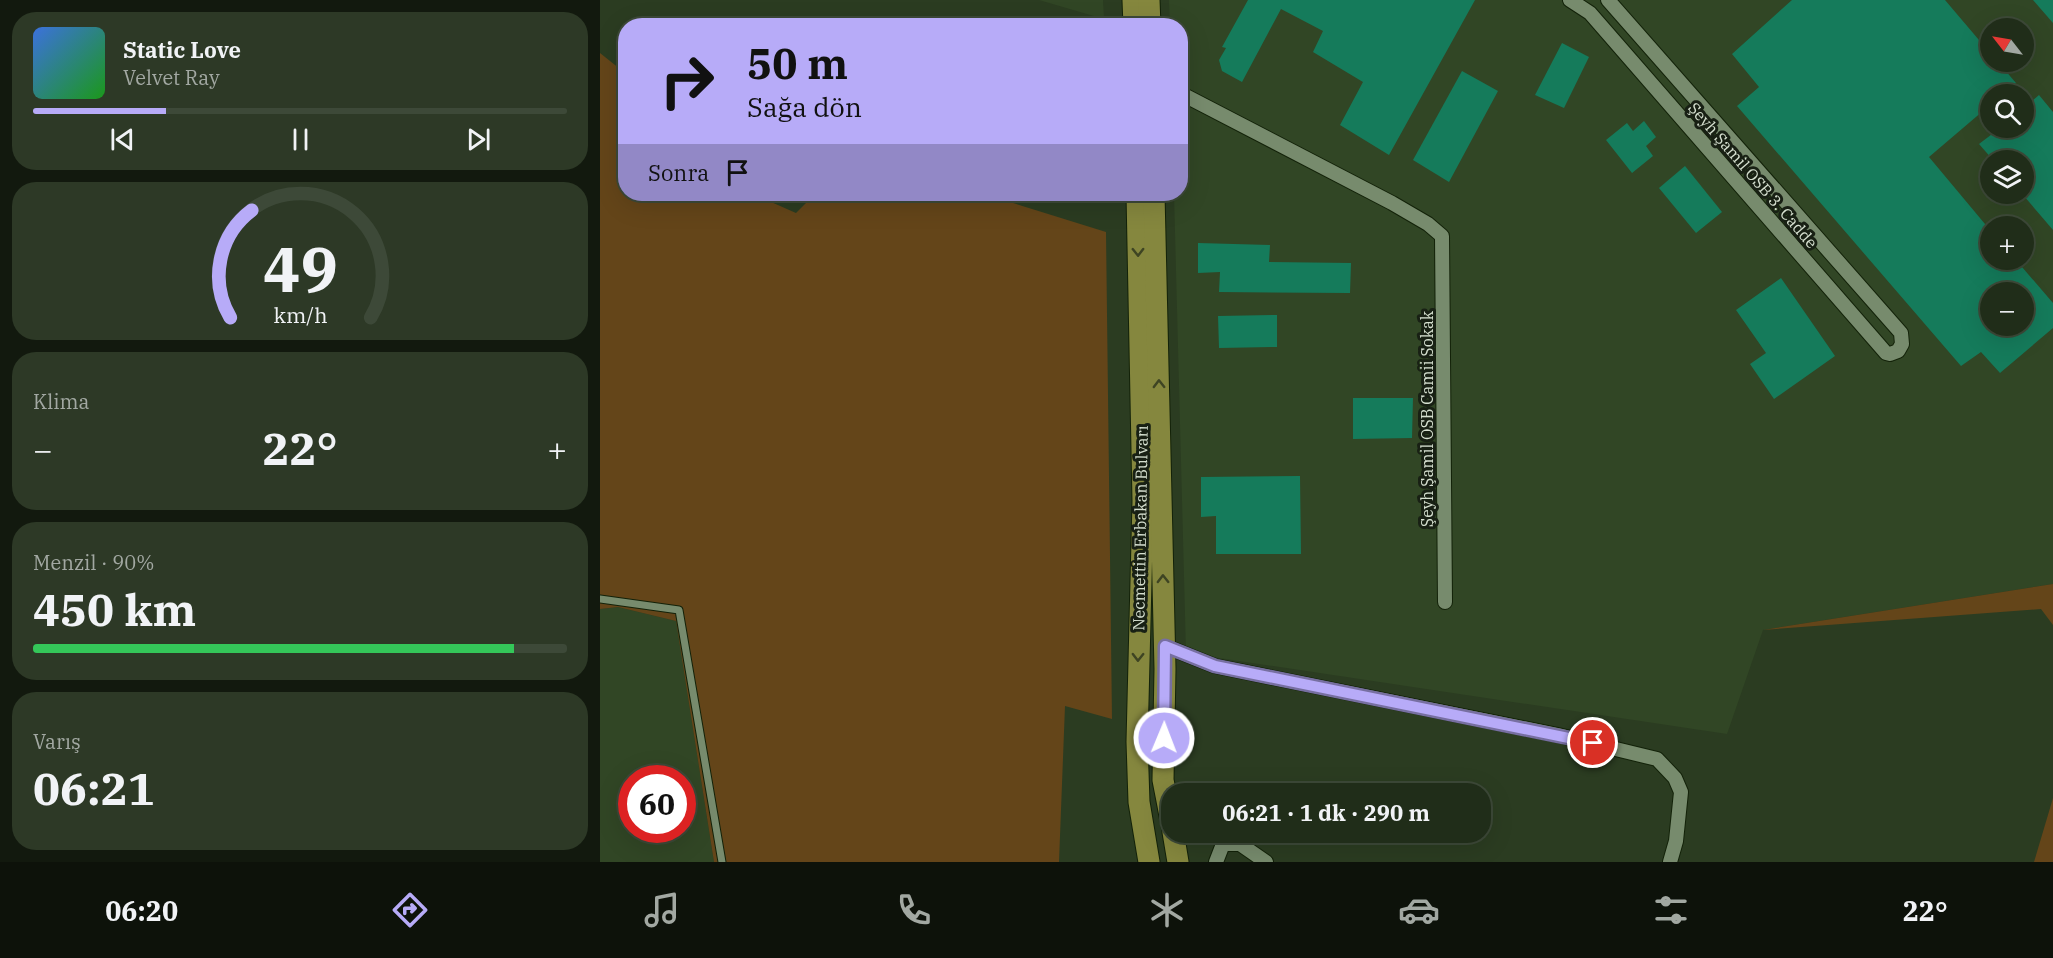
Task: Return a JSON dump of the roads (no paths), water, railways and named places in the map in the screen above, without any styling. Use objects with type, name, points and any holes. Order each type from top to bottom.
[{"type":"main road","points":[[1133,0],[1134,18]]},
{"type":"main road","points":[[1149,0],[1150,18]]},
{"type":"main road","name":"Necmettin Erbakan Bulvarı","points":[[1137,201],[1143,501],[1137,742],[1139,802],[1149,862]]},
{"type":"main road","name":"Necmettin Erbakan Bulvarı","points":[[1154,201],[1165,646],[1164,783]]},
{"type":"main road","points":[[1175,843],[1178,862]]},
{"type":"street","name":"Şeyh Şamil OSB 3. Cadde","points":[[1570,0],[1590,13],[1886,352],[1894,353],[1900,348],[1900,333],[1613,1]]},
{"type":"street","points":[[1590,13],[1613,1]]},
{"type":"street","name":"Şeyh Şamil OSB Camii Sokak","points":[[1188,97],[1392,203],[1428,224],[1442,236],[1444,602]]},
{"type":"street","points":[[1165,646],[1215,666],[1578,740],[1657,759],[1675,778],[1681,792],[1676,841],[1670,862]]},
{"type":"street","points":[[1215,862],[1223,844],[1240,844],[1266,862]]},
{"type":"lane","points":[[600,599],[679,610],[722,862]]}]
